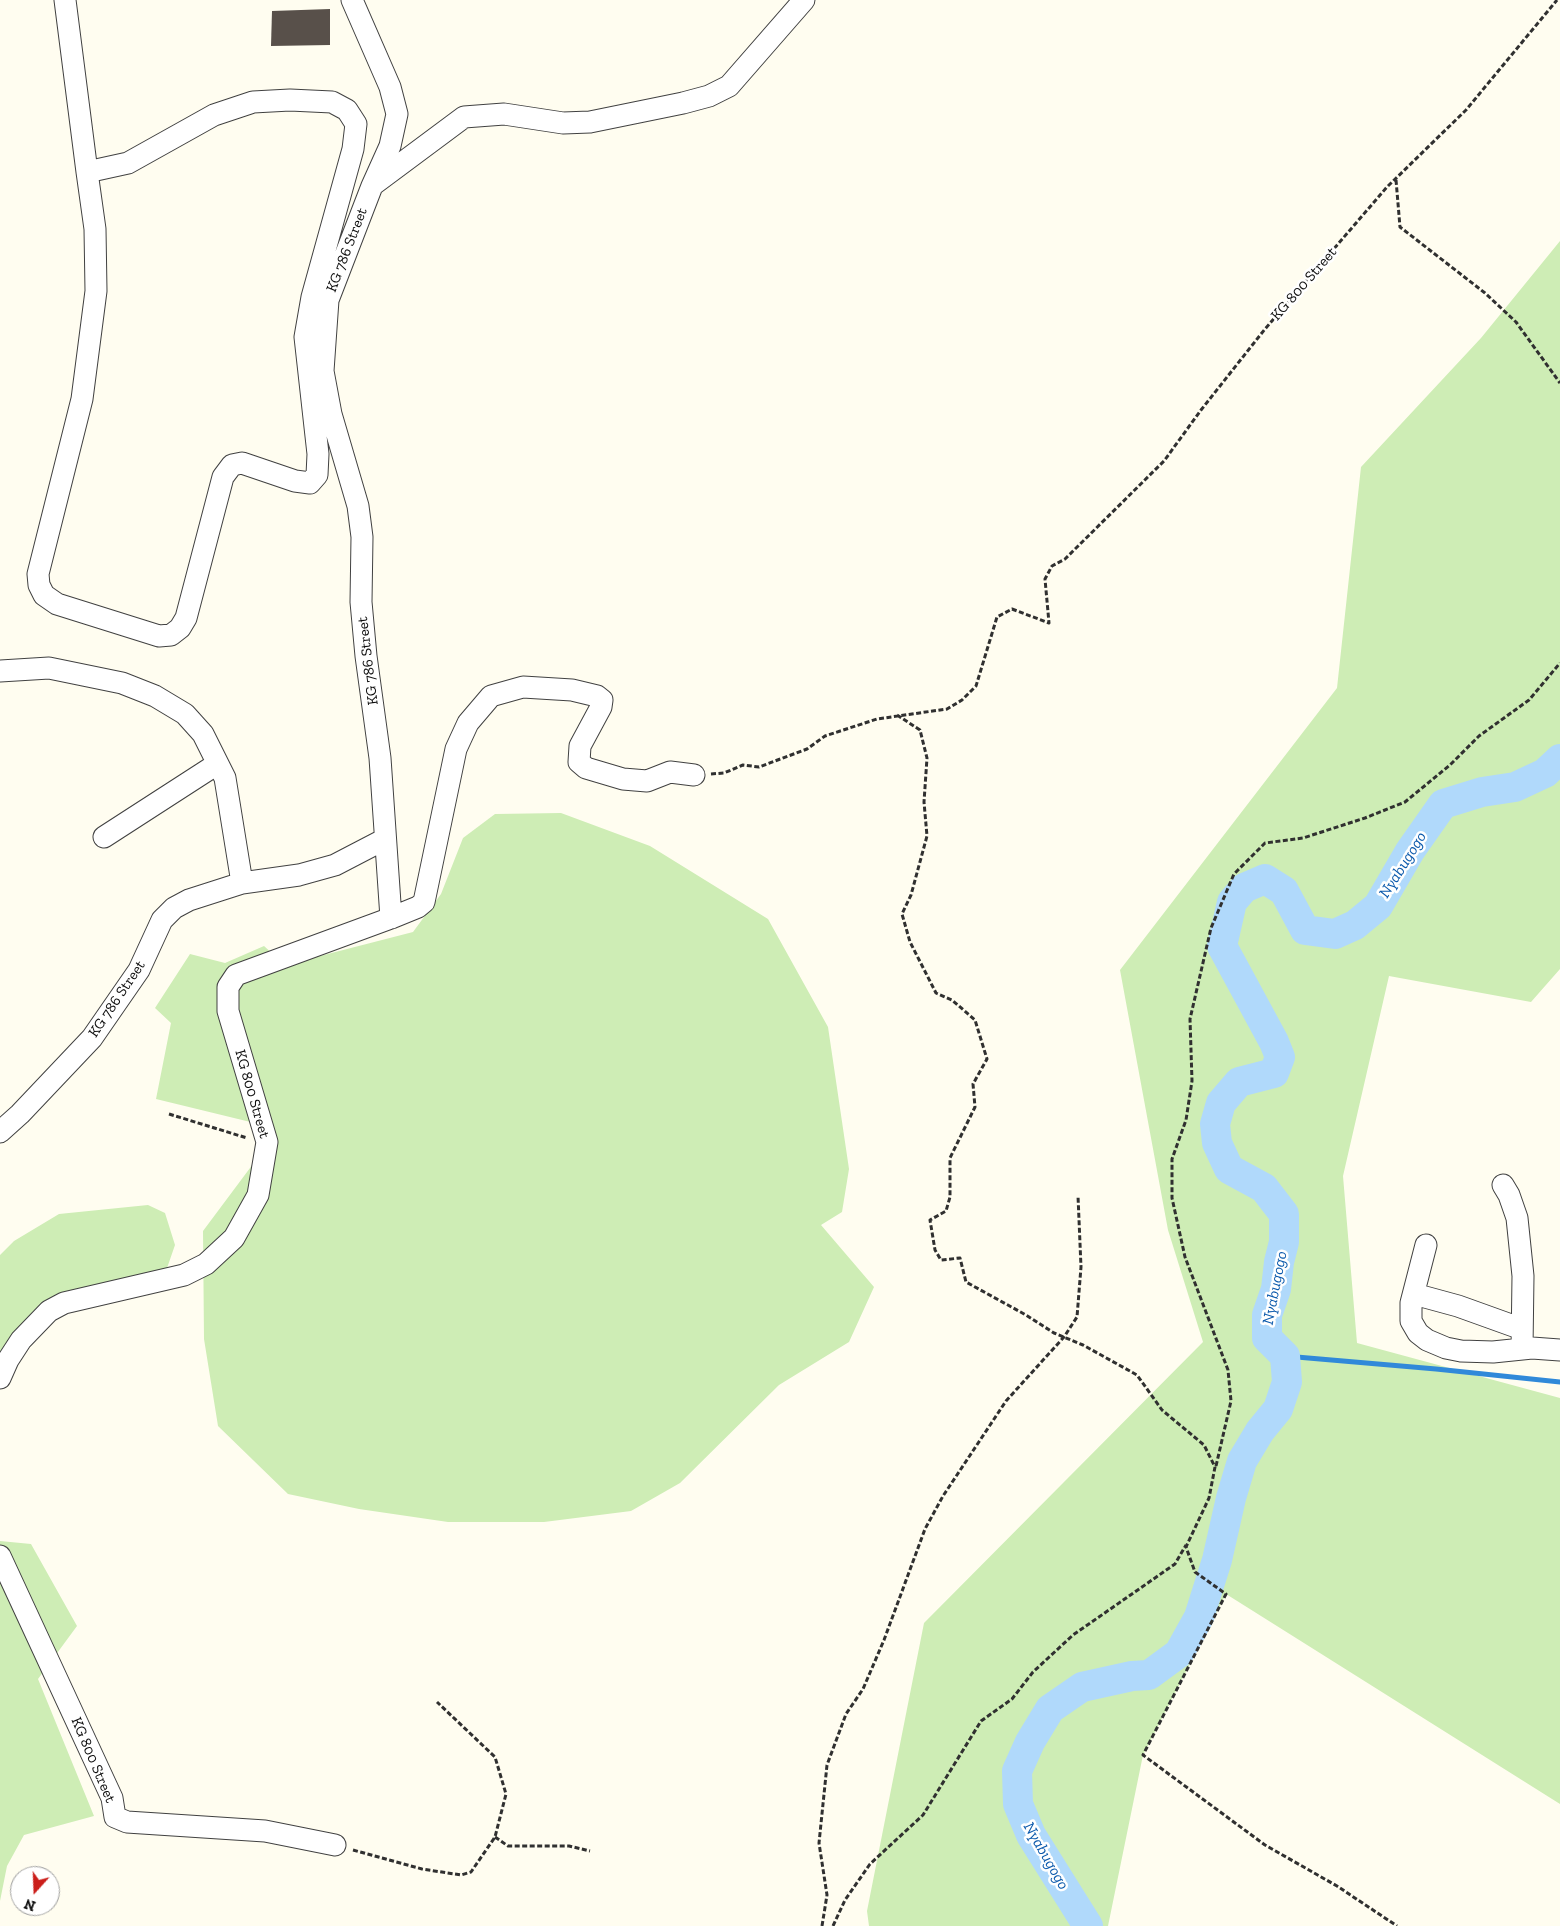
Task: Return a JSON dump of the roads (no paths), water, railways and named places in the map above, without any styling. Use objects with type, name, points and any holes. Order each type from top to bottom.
[{"type":"street","points":[[65,0],[87,172],[95,229],[96,292],[82,399],[38,574],[39,585],[44,595],[57,604],[159,636],[171,635],[180,628],[186,618],[223,477],[232,465],[242,463],[294,481],[310,483],[317,475],[318,454],[306,338],[312,297],[353,150],[356,124],[347,110],[332,102],[290,100],[253,102],[214,115],[128,163],[87,172]]},
{"type":"street","name":"KG 786 Street","points":[[0,1132],[20,1114],[92,1038],[139,970],[162,920],[174,908],[189,900],[242,883],[299,875],[335,865],[384,838],[380,758],[366,656],[361,602],[362,537],[358,506],[331,414],[323,371],[328,300],[372,186],[390,146],[397,114],[390,86],[352,0]]},
{"type":"street","points":[[372,186],[464,117],[504,114],[563,123],[590,122],[710,96],[729,86],[804,0]]},
{"type":"street","points":[[0,671],[49,668],[122,683],[155,696],[185,714],[203,734],[225,778],[242,883]]},
{"type":"street","name":"KG 800 Street","points":[[0,1378],[8,1360],[21,1340],[49,1311],[64,1302],[184,1275],[206,1264],[234,1238],[258,1195],[267,1142],[228,1010],[226,997],[228,987],[236,975],[391,918],[418,907],[424,902],[456,748],[468,723],[491,696],[523,687],[572,690],[597,696],[602,700],[601,706],[580,746],[579,762],[586,768],[623,779],[647,781],[670,772],[694,776]]},
{"type":"street","points":[[104,837],[217,764]]},
{"type":"street","points":[[384,838],[391,918]]},
{"type":"street","points":[[1503,1186],[1510,1195],[1517,1218],[1522,1276],[1522,1339]]},
{"type":"street","points":[[1426,1245],[1414,1294],[1411,1321],[1418,1333],[1446,1348],[1461,1351],[1522,1339]]},
{"type":"street","points":[[1414,1294],[1466,1309],[1522,1339],[1560,1350]]},
{"type":"street","name":"KG 800 Street","points":[[0,1556],[112,1798],[115,1817],[127,1822],[265,1831],[335,1845]]},
{"type":"waterway","name":"Nyabugogo","points":[[1088,1926],[1031,1835],[1018,1804],[1017,1771],[1030,1742],[1050,1709],[1082,1687],[1132,1676],[1149,1675],[1179,1653],[1199,1617],[1217,1560],[1231,1498],[1242,1461],[1260,1431],[1278,1409],[1287,1382],[1285,1356],[1267,1338],[1267,1315],[1276,1289],[1279,1262],[1284,1242],[1284,1214],[1264,1188],[1229,1169],[1217,1143],[1215,1124],[1221,1103],[1239,1082],[1274,1073],[1280,1057],[1274,1042],[1222,946],[1232,902],[1244,888],[1265,879],[1284,891],[1305,930],[1335,934],[1355,925],[1378,906],[1410,851],[1443,804],[1482,792],[1515,787],[1545,773],[1560,759]]},
{"type":"waterway","points":[[1285,1356],[1560,1382]]}]
